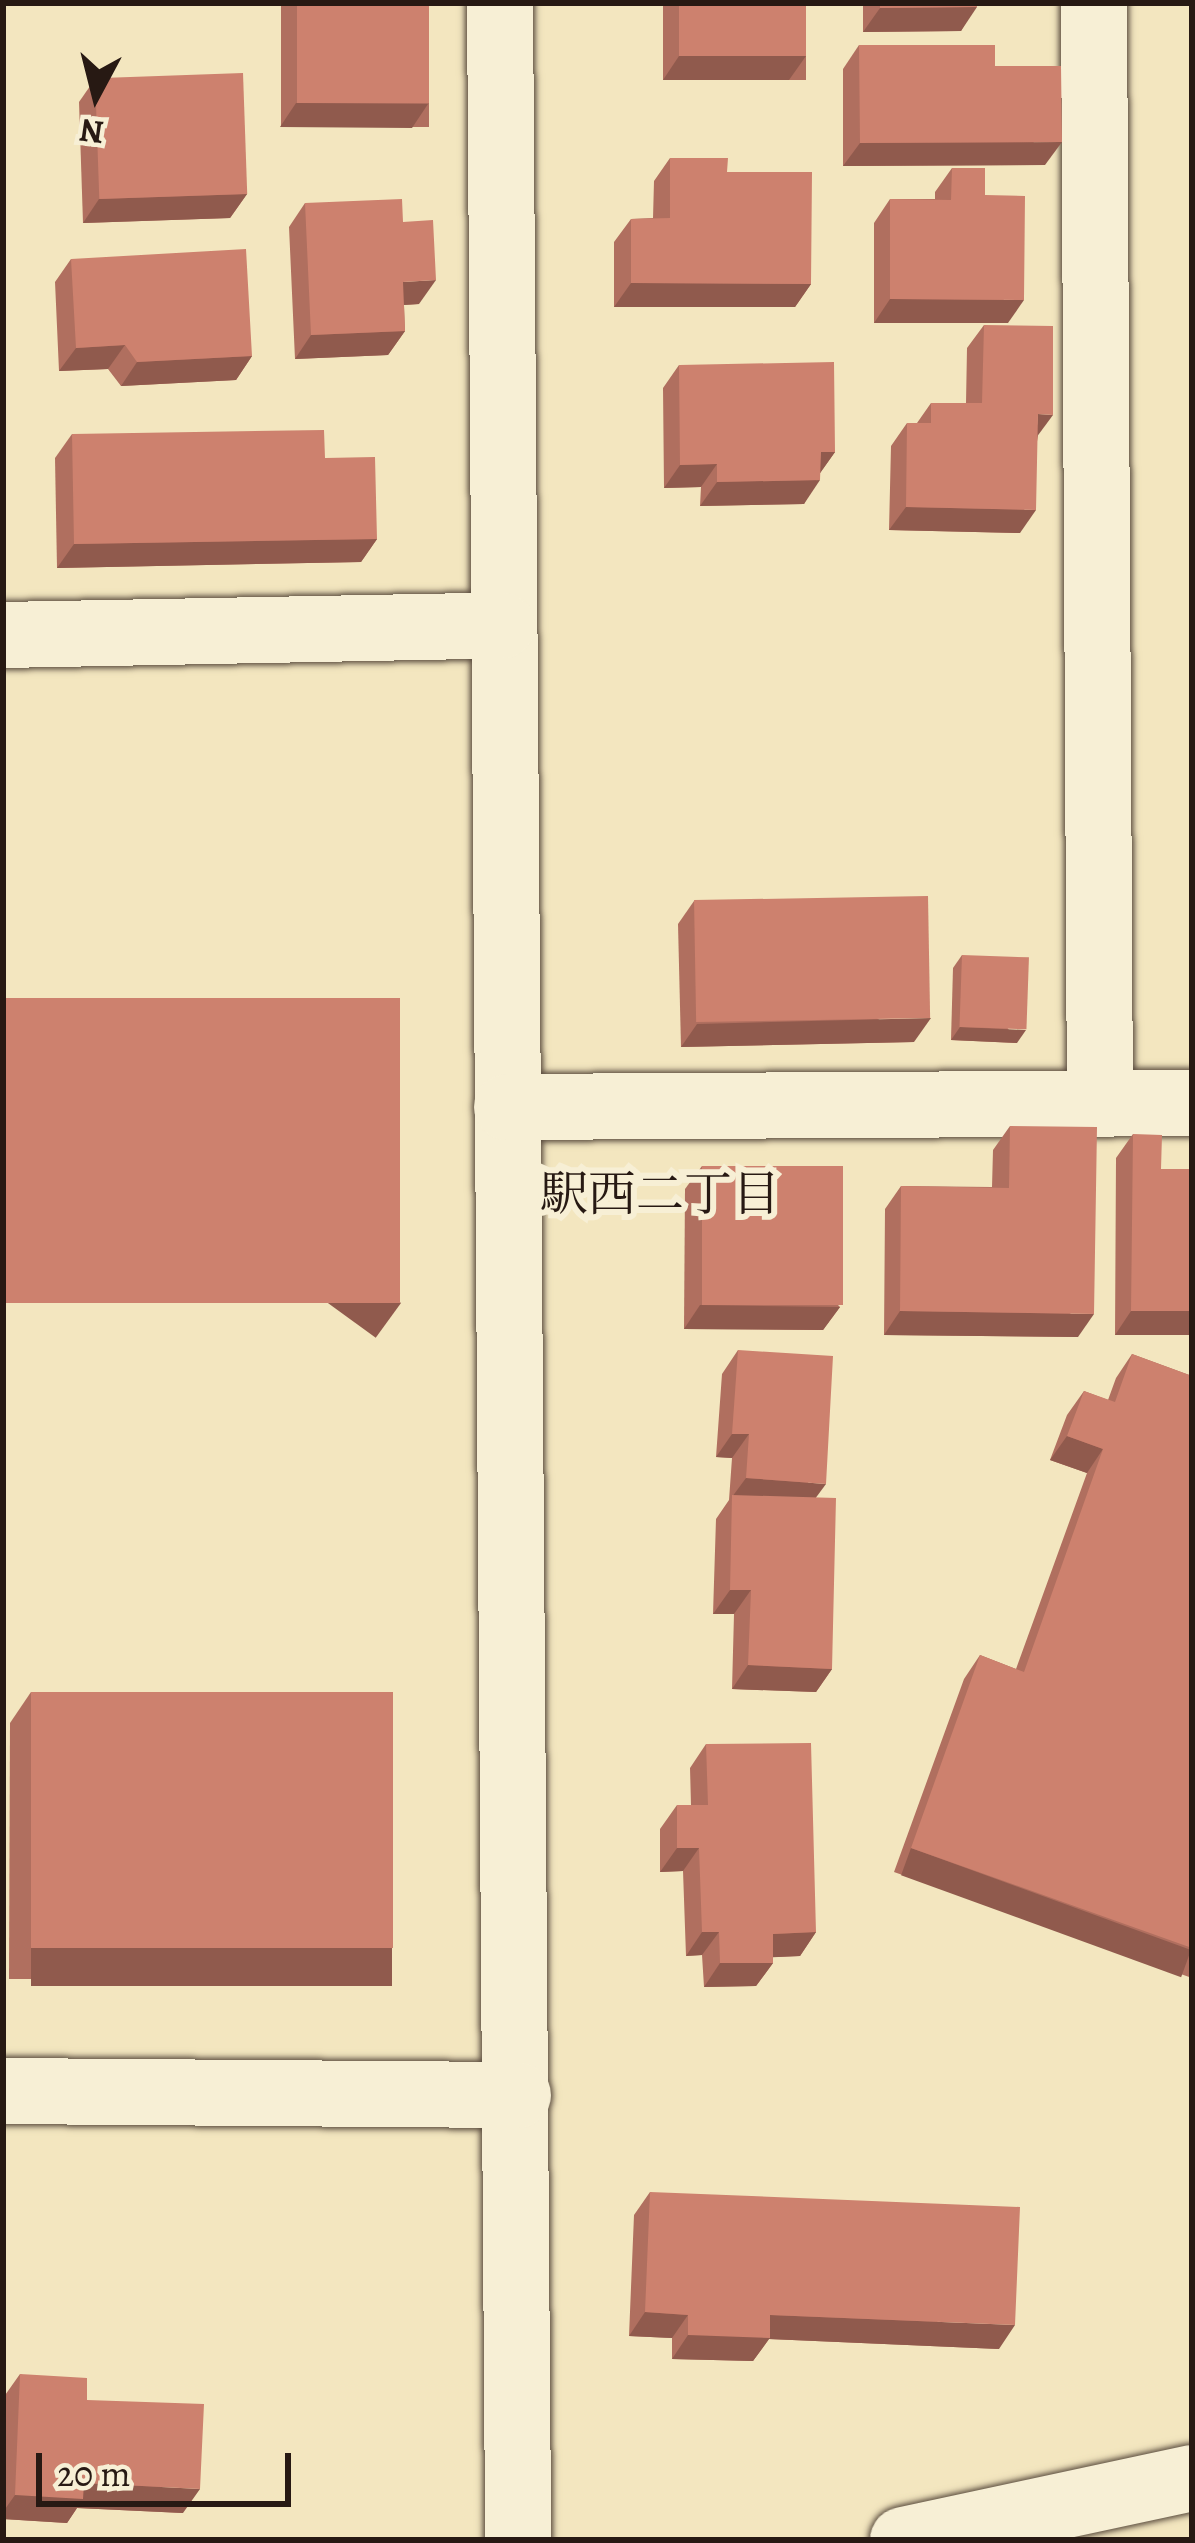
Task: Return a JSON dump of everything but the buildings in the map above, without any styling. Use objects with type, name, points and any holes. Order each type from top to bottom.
[{"type":"street","points":[[500,3],[518,2540]]},
{"type":"street","points":[[1094,3],[1100,1103]]},
{"type":"street","points":[[3,634],[502,626]]},
{"type":"street","points":[[507,1107],[1192,1102]]},
{"type":"street","points":[[3,2091],[518,2096]]},
{"type":"street","points":[[903,2540],[1192,2478]]},
{"type":"district","name":"駅西二丁目","points":[[660,1195]]}]
